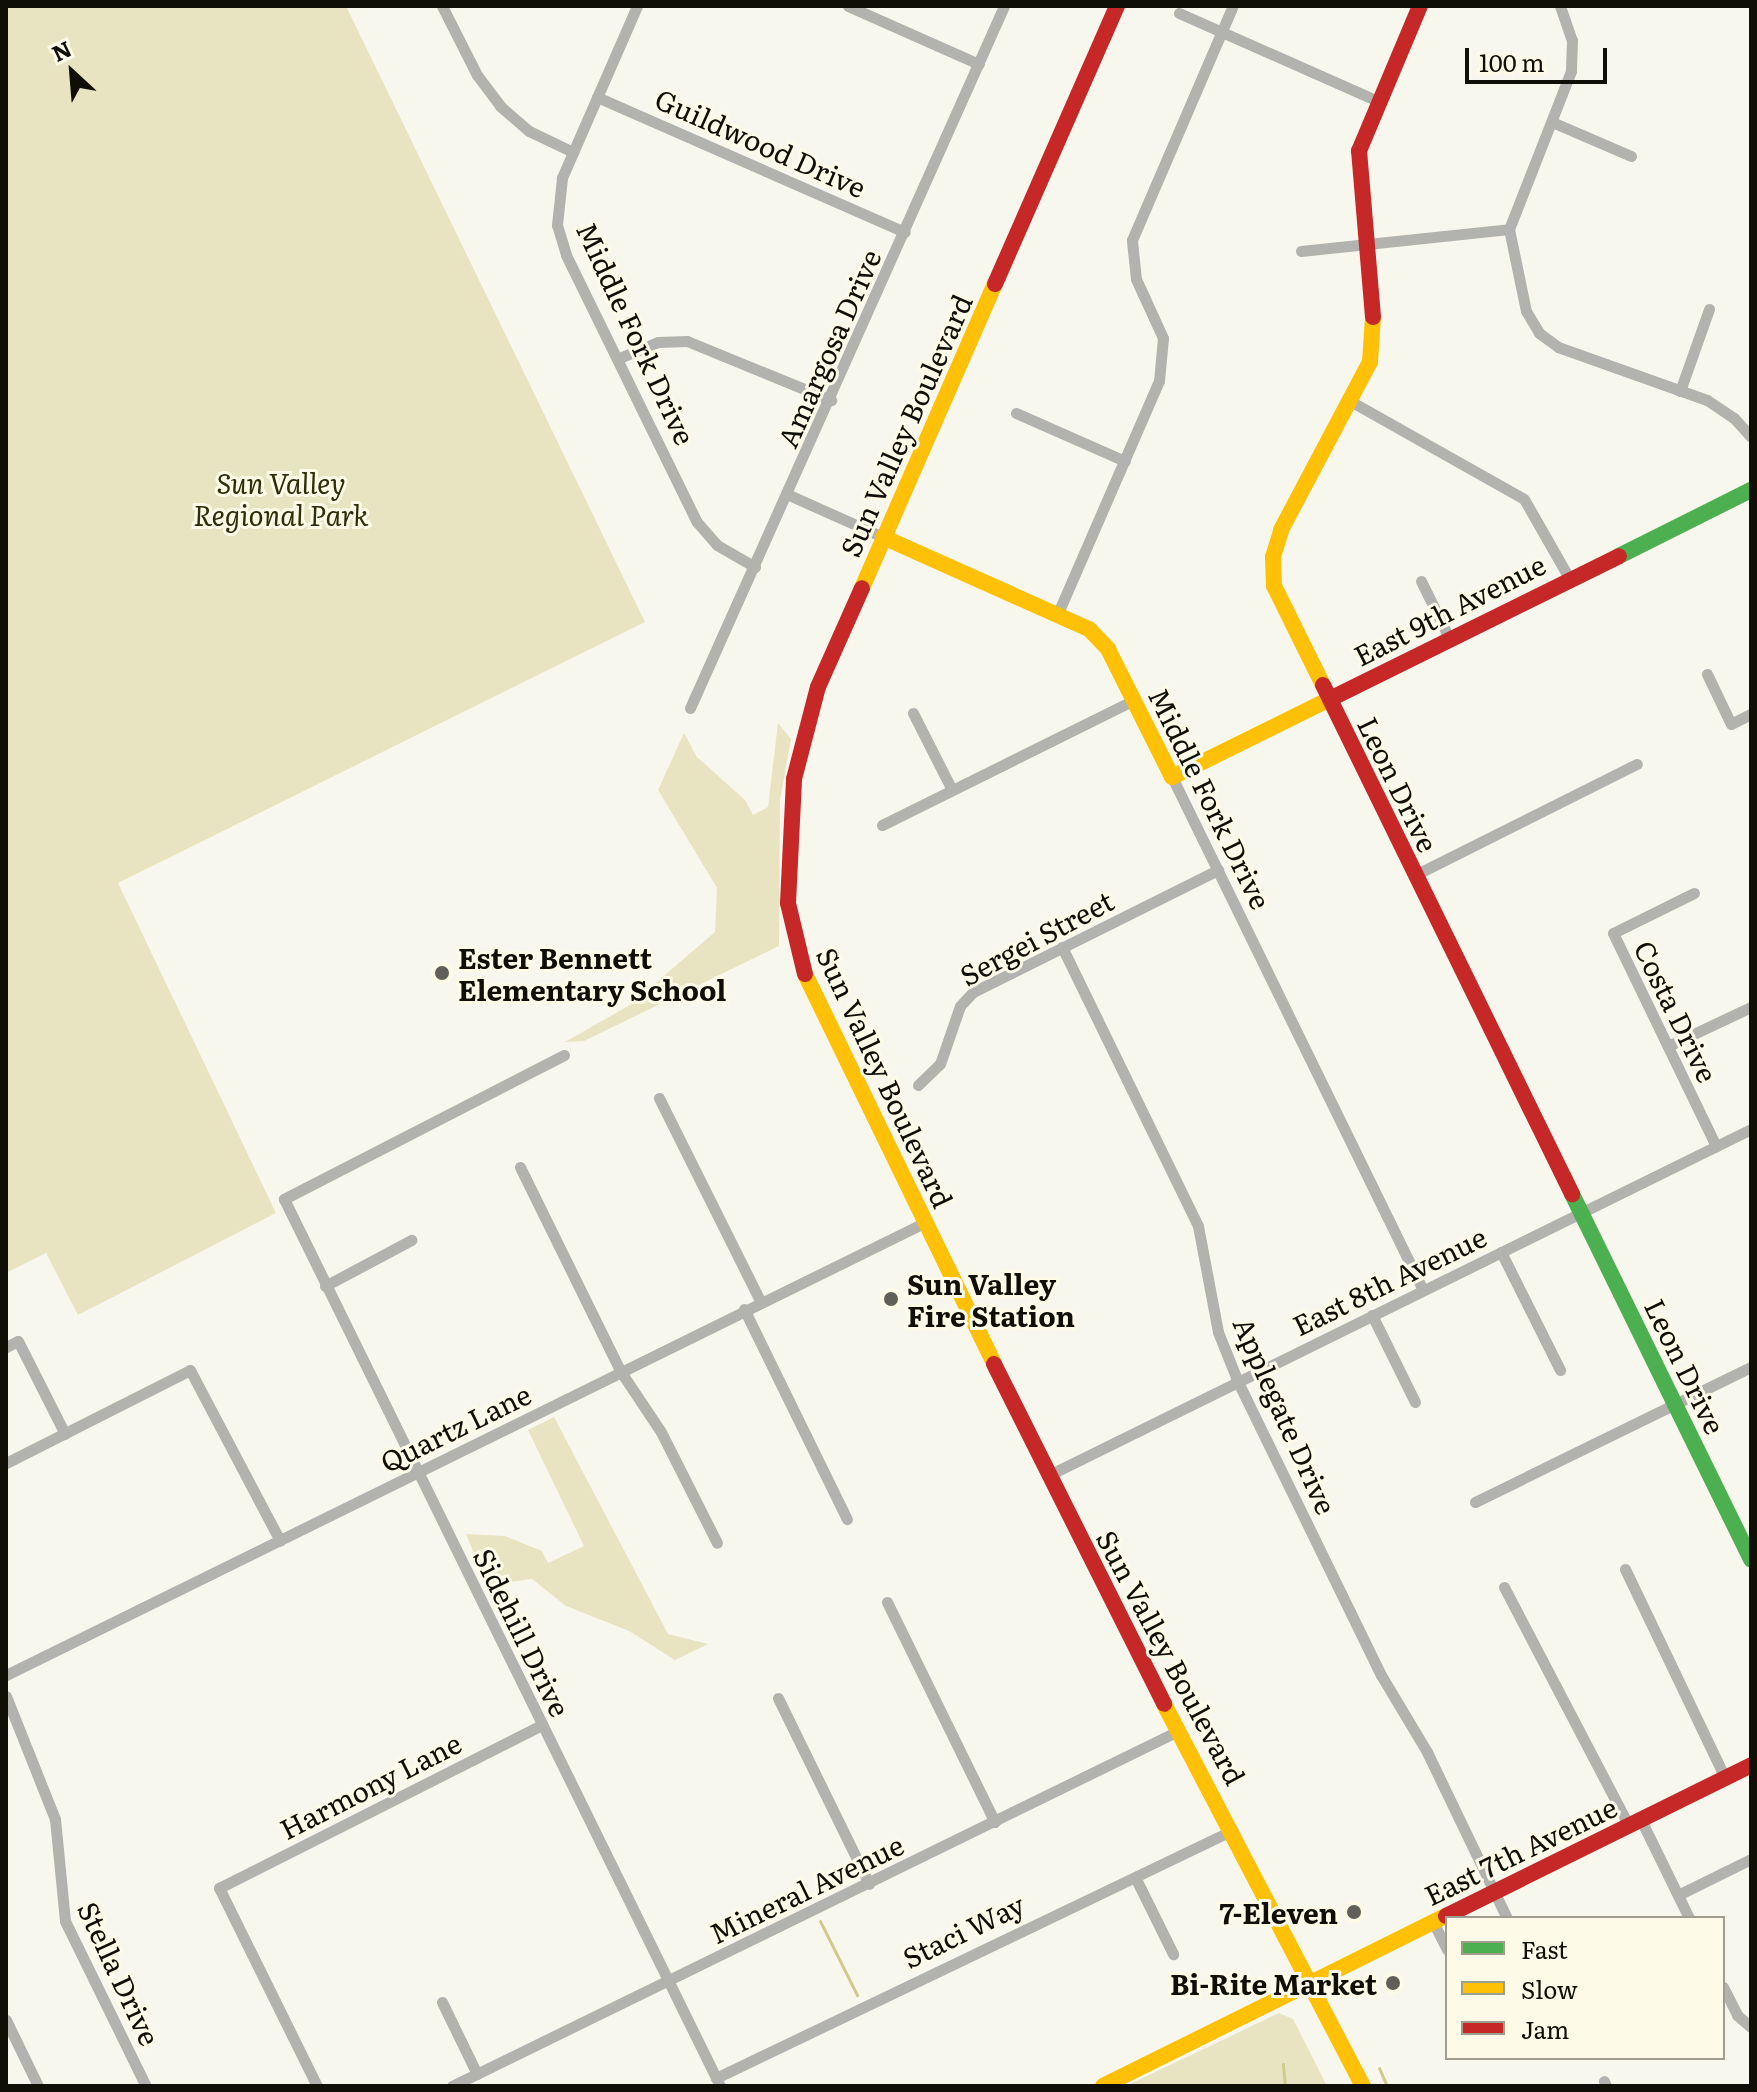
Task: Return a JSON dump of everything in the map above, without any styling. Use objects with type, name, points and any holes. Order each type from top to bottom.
[{"type":"main road","name":"Sun Valley Boulevard","points":[[1117,6],[818,687],[800,747],[788,837],[788,903],[808,984],[1049,1475],[1313,1982],[1363,2086]]},
{"type":"main road","name":"Leon Drive","points":[[1420,6],[1378,101],[1357,164],[1374,345],[1352,402],[1281,530],[1273,557],[1278,600],[1751,1559]]},
{"type":"main road","name":"East 9th Avenue","points":[[1172,777],[1751,490]]},
{"type":"main road","name":"Middle Fork Drive","points":[[883,537],[1058,613],[1099,638],[1172,777]]},
{"type":"main road","name":"East 7th Avenue","points":[[1446,1916],[1751,1765]]},
{"type":"main road","name":"East 7th Avenue","points":[[1103,2086],[1445,1916]]},
{"type":"street","points":[[442,6],[477,75],[500,106],[529,131],[573,152]]},
{"type":"street","name":"Middle Fork Drive","points":[[637,6],[558,192],[560,240],[697,522],[717,545],[755,567]]},
{"type":"street","points":[[848,6],[979,64]]},
{"type":"street","name":"Amargosa Drive","points":[[690,708],[789,495],[1004,6]]},
{"type":"street","points":[[1058,613],[1159,381],[1164,354],[1159,324],[1132,266],[1132,240],[1233,6]]},
{"type":"street","points":[[1560,6],[1572,56],[1552,122],[1509,229],[1526,311],[1539,333],[1566,351],[1721,408],[1751,437]]},
{"type":"street","points":[[1179,13],[1378,101]]},
{"type":"street","name":"Guildwood Drive","points":[[597,97],[905,232]]},
{"type":"street","points":[[1552,122],[1631,156]]},
{"type":"street","points":[[1301,251],[1509,229]]},
{"type":"street","points":[[1680,391],[1709,309]]},
{"type":"street","points":[[617,359],[658,342],[687,341],[831,400]]},
{"type":"street","points":[[1352,402],[1524,499],[1569,578]]},
{"type":"street","points":[[1016,413],[1125,461]]},
{"type":"street","name":"Middle Fork Drive","points":[[789,495],[883,537]]},
{"type":"street","points":[[1421,581],[1449,638]]},
{"type":"street","points":[[1707,674],[1731,724],[1751,714]]},
{"type":"street","points":[[882,825],[1134,700]]},
{"type":"street","points":[[913,713],[952,790]]},
{"type":"street","points":[[1415,875],[1637,764]]},
{"type":"street","name":"Middle Fork Drive","points":[[1172,777],[1423,1290]]},
{"type":"street","name":"Sergei Street","points":[[918,1085],[940,1064],[966,999],[1062,947],[1218,870]]},
{"type":"street","name":"Costa Drive","points":[[1694,893],[1613,933],[1716,1146]]},
{"type":"street","name":"Applegate Drive","points":[[1062,947],[1198,1226],[1218,1332],[1238,1382],[1381,1675],[1427,1752],[1506,1916]]},
{"type":"street","points":[[1668,1046],[1751,1007]]},
{"type":"street","name":"Sidehill Drive","points":[[564,1055],[284,1199],[718,2082]]},
{"type":"street","points":[[659,1098],[760,1301]]},
{"type":"street","name":"East 8th Avenue","points":[[1049,1475],[1751,1129]]},
{"type":"street","points":[[520,1167],[621,1372],[661,1432],[717,1543]]},
{"type":"street","name":"Quartz Lane","points":[[7,1675],[760,1301],[926,1222]]},
{"type":"street","points":[[325,1286],[411,1240]]},
{"type":"street","points":[[1501,1252],[1560,1370]]},
{"type":"street","points":[[744,1309],[847,1519]]},
{"type":"street","points":[[1372,1315],[1415,1402]]},
{"type":"street","points":[[6,1347],[18,1341],[65,1434]]},
{"type":"street","points":[[1475,1502],[1751,1367]]},
{"type":"street","points":[[6,1463],[190,1370],[280,1541]]},
{"type":"street","points":[[1625,1569],[1725,1778]]},
{"type":"street","points":[[1504,1587],[1688,1916]]},
{"type":"street","points":[[887,1602],[995,1822]]},
{"type":"street","name":"Stella Drive","points":[[7,1675],[6,1694],[55,1819],[65,1921],[146,2086]]},
{"type":"street","points":[[778,1698],[869,1884]]},
{"type":"street","name":"Harmony Lane","points":[[317,2086],[219,1888],[542,1725]]},
{"type":"street","name":"Mineral Avenue","points":[[452,2086],[1180,1730]]},
{"type":"street","name":"Staci Way","points":[[718,2082],[1045,1916],[1087,1904],[1233,1830]]},
{"type":"street","points":[[1678,1895],[1751,1859]]},
{"type":"street","points":[[1136,1879],[1173,1954]]},
{"type":"street","points":[[1433,1922],[1445,1946]]},
{"type":"street","points":[[1725,1990],[1750,2026]]},
{"type":"street","points":[[442,2002],[477,2074]]},
{"type":"street","points":[[6,2020],[38,2086]]},
{"type":"green space","name":"Sun Valley Regional Park","points":[[6,6],[346,6],[645,622],[118,883],[276,1213],[78,1315],[46,1253],[6,1273]]},
{"type":"green space","points":[[778,723],[791,739],[780,800],[779,946],[584,1041],[565,1042],[630,1005],[715,932],[717,888],[658,790],[684,733],[697,757],[745,800],[753,815],[768,807]]},
{"type":"green space","points":[[554,1417],[668,1634],[708,1644],[675,1660],[629,1631],[566,1606],[532,1579],[487,1585],[466,1534],[505,1536],[542,1551],[548,1563],[584,1546],[528,1430]]},
{"type":"green space","points":[[1279,2013],[1293,2019],[1327,2086],[1126,2086]]},
{"type":"waterway","points":[[820,1921],[857,1995]]},
{"type":"waterway","points":[[1283,2064],[1285,2086]]},
{"type":"waterway","points":[[1379,2068],[1386,2084]]},
{"type":"traffic: fast","points":[[1619,556],[1751,490]]},
{"type":"traffic: fast","points":[[1572,1194],[1751,1559]]},
{"type":"traffic: slow","points":[[862,588],[995,284]]},
{"type":"traffic: slow","points":[[1323,685],[1274,586],[1273,557],[1281,530],[1370,362],[1373,317]]},
{"type":"traffic: slow","points":[[883,537],[1089,629],[1108,649],[1172,777],[1332,698]]},
{"type":"traffic: slow","points":[[805,974],[994,1364]]},
{"type":"traffic: slow","points":[[1164,1704],[1363,2086]]},
{"type":"traffic: slow","points":[[1103,2086],[1445,1916]]},
{"type":"traffic: jam","points":[[995,284],[1117,6]]},
{"type":"traffic: jam","points":[[1373,317],[1359,151],[1420,6]]},
{"type":"traffic: jam","points":[[1332,698],[1619,556]]},
{"type":"traffic: jam","points":[[805,974],[788,903],[794,779],[818,687],[862,588]]},
{"type":"traffic: jam","points":[[1323,685],[1572,1194]]},
{"type":"traffic: jam","points":[[994,1364],[1164,1704]]},
{"type":"traffic: jam","points":[[1446,1916],[1751,1765]]},
{"type":"place","name":"Ester Bennett Elementary School","points":[[442,973]]},
{"type":"place","name":"Sun Valley Fire Station","points":[[891,1299]]},
{"type":"place","name":"7-Eleven","points":[[1354,1912]]},
{"type":"place","name":"Bi-Rite Market","points":[[1393,1983]]}]
